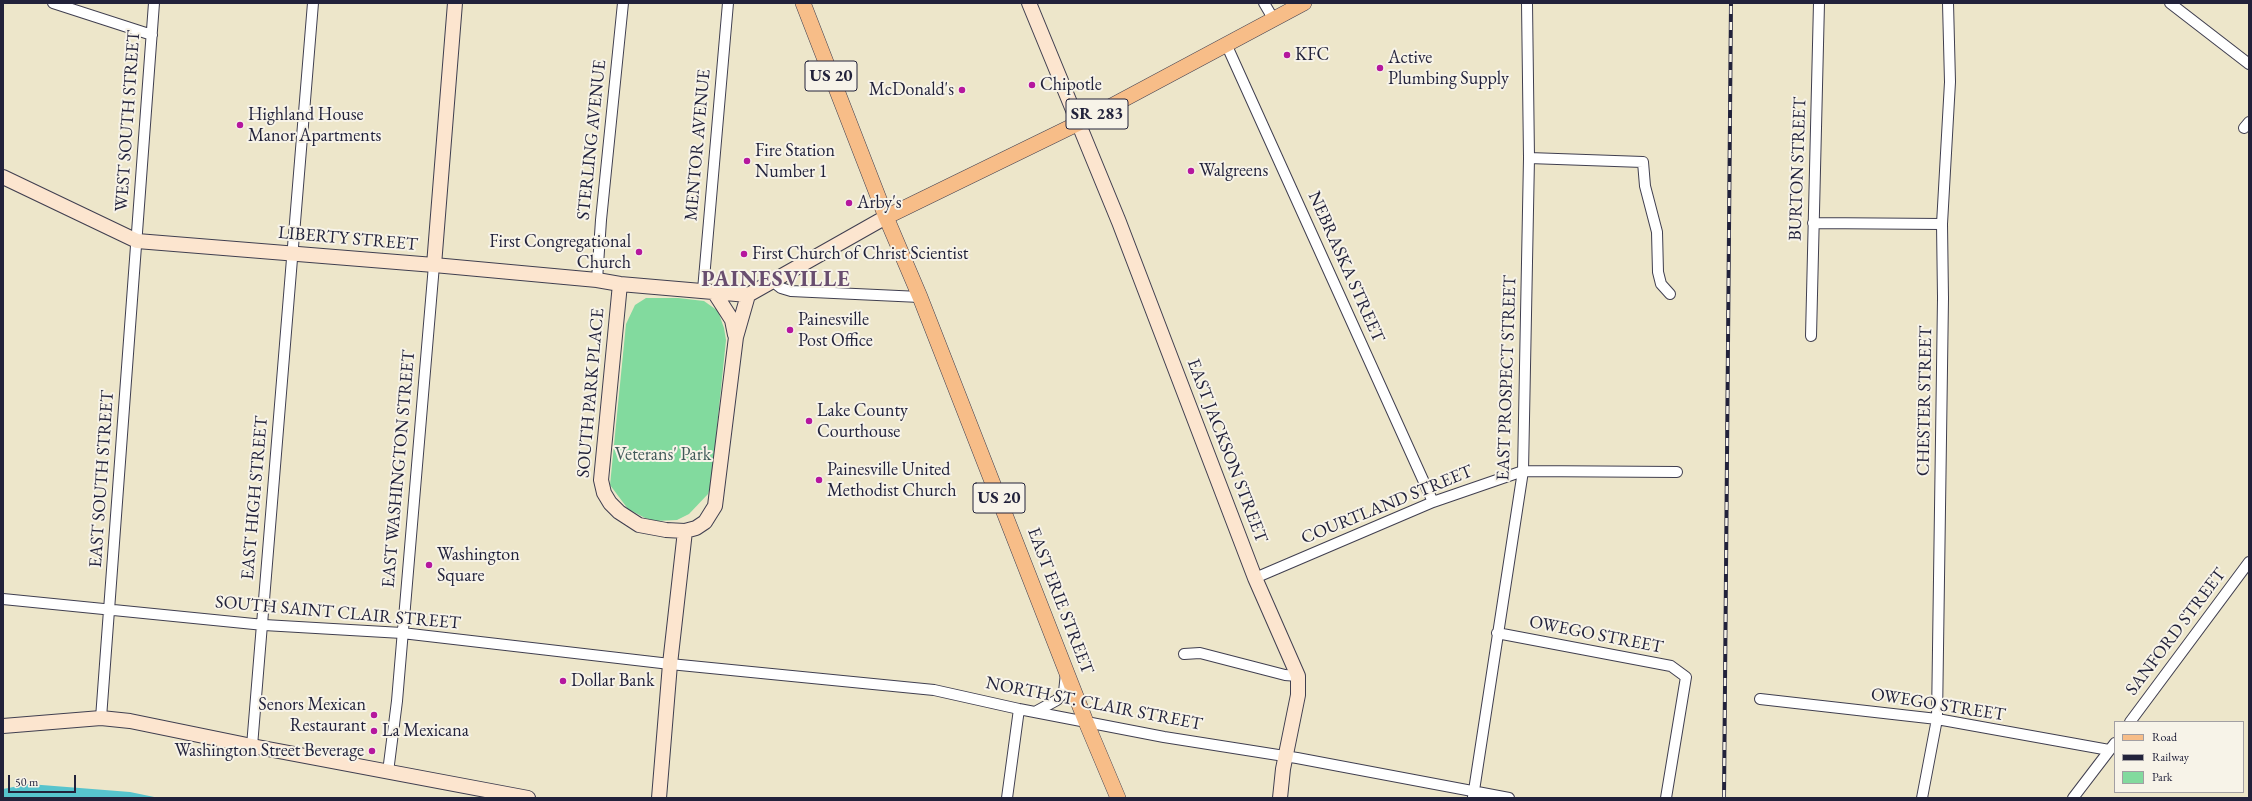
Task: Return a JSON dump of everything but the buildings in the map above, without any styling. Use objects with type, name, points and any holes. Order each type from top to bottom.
[{"type":"main road","name":"US 20","points":[[803,3],[886,218]]},
{"type":"main road","name":"SR 283","points":[[886,218],[1078,124],[1227,46],[1304,3]]},
{"type":"main road","name":"EAST ERIE STREET","points":[[886,218],[920,297],[1066,672],[1118,798]]},
{"type":"street","points":[[52,3],[152,35]]},
{"type":"street","name":"WEST SOUTH STREET","points":[[137,241],[154,3]]},
{"type":"street","name":"EAST HIGH STREET","points":[[252,746],[264,625],[265,570],[313,3]]},
{"type":"street","points":[[434,265],[455,3]]},
{"type":"street","name":"STERLING AVENUE","points":[[597,280],[601,220],[623,3]]},
{"type":"street","name":"MENTOR AVENUE","points":[[709,291],[728,3]]},
{"type":"street","name":"EAST JACKSON STREET","points":[[1029,3],[1122,230],[1255,578],[1298,676],[1298,695],[1280,798]]},
{"type":"street","points":[[1264,3],[1274,20]]},
{"type":"street","name":"EAST PROSPECT STREET","points":[[1473,795],[1496,633],[1523,471],[1529,158],[1527,3]]},
{"type":"street","name":"BURTON STREET","points":[[1811,336],[1819,3]]},
{"type":"street","name":"CHESTER STREET","points":[[1922,798],[1937,719],[1943,298],[1942,224],[1950,82],[1948,3]]},
{"type":"street","points":[[2170,3],[2249,64]]},
{"type":"street","name":"NEBRASKA STREET","points":[[1227,46],[1433,502]]},
{"type":"street","points":[[1529,158],[1643,162],[1645,186],[1657,232],[1658,272],[1661,284],[1670,294]]},
{"type":"street","name":"LIBERTY STREET","points":[[3,177],[137,241],[434,265],[597,280],[620,284],[748,295]]},
{"type":"street","points":[[659,798],[670,664],[685,531],[696,528],[705,522],[715,506],[736,337],[748,295],[886,218]]},
{"type":"street","points":[[1813,223],[1942,224]]},
{"type":"street","name":"EAST SOUTH STREET","points":[[101,718],[137,241]]},
{"type":"street","name":"EAST WASHINGTON STREET","points":[[388,772],[397,701],[434,265]]},
{"type":"street","points":[[772,281],[781,288],[791,291],[920,297]]},
{"type":"street","name":"SOUTH PARK PLACE","points":[[620,284],[601,480],[604,493],[610,503],[619,512],[639,525],[666,530],[685,531]]},
{"type":"street","points":[[709,291],[732,320],[736,337]]},
{"type":"street","name":"COURTLAND STREET","points":[[1255,578],[1433,502],[1523,471],[1677,472]]},
{"type":"street","name":"SANFORD STREET","points":[[2131,721],[2249,562]]},
{"type":"street","name":"SOUTH SAINT CLAIR STREET","points":[[3,599],[110,611],[264,625],[402,633],[670,664]]},
{"type":"street","name":"OWEGO STREET","points":[[1496,633],[1671,666],[1686,677],[1666,798]]},
{"type":"street","points":[[1184,654],[1200,652],[1285,675],[1298,676]]},
{"type":"street","name":"NORTH ST. CLAIR STREET","points":[[670,664],[941,691],[1019,709],[1286,757],[1473,795],[1510,798]]},
{"type":"street","points":[[1036,712],[1057,700],[1064,692],[1066,672]]},
{"type":"street","name":"OWEGO STREET","points":[[1760,699],[1937,719],[2112,747]]},
{"type":"street","points":[[1007,798],[1019,709]]},
{"type":"street","points":[[3,726],[101,718],[130,720],[500,796],[528,798]]},
{"type":"street","points":[[2073,798],[2112,747]]},
{"type":"green space","name":"Veterans' Park","points":[[646,298],[678,298],[704,301],[718,311],[724,328],[726,340],[711,485],[708,494],[689,514],[677,520],[656,521],[645,518],[628,509],[610,485],[626,324],[635,305]]},
{"type":"water","points":[[29,784],[130,792],[159,798],[3,798],[3,789]]},
{"type":"railway","points":[[1724,798],[1731,3]]},
{"type":"place","name":"KFC","points":[[1287,55]]},
{"type":"place","name":"Active Plumbing Supply","points":[[1380,68]]},
{"type":"place","name":"Chipotle","points":[[1032,85]]},
{"type":"place","name":"McDonald's","points":[[962,90]]},
{"type":"place","name":"Highland House Manor Apartments","points":[[240,125]]},
{"type":"place","name":"Fire Station Number 1","points":[[747,161]]},
{"type":"place","name":"Walgreens","points":[[1191,171]]},
{"type":"place","name":"Arby's","points":[[849,203]]},
{"type":"place","name":"First Congregational Church","points":[[639,252]]},
{"type":"place","name":"First Church of Christ Scientist","points":[[744,254]]},
{"type":"place","name":"Painesville Post Office","points":[[790,330]]},
{"type":"place","name":"Lake County Courthouse","points":[[809,421]]},
{"type":"place","name":"Painesville United Methodist Church","points":[[819,480]]},
{"type":"place","name":"Washington Square","points":[[429,565]]},
{"type":"place","name":"Dollar Bank","points":[[563,681]]},
{"type":"place","name":"Senors Mexican Restaurant","points":[[374,715]]},
{"type":"place","name":"La Mexicana","points":[[374,731]]},
{"type":"place","name":"Washington Street Beverage","points":[[372,751]]},
{"type":"district","name":"PAINESVILLE","points":[[776,280]]}]
